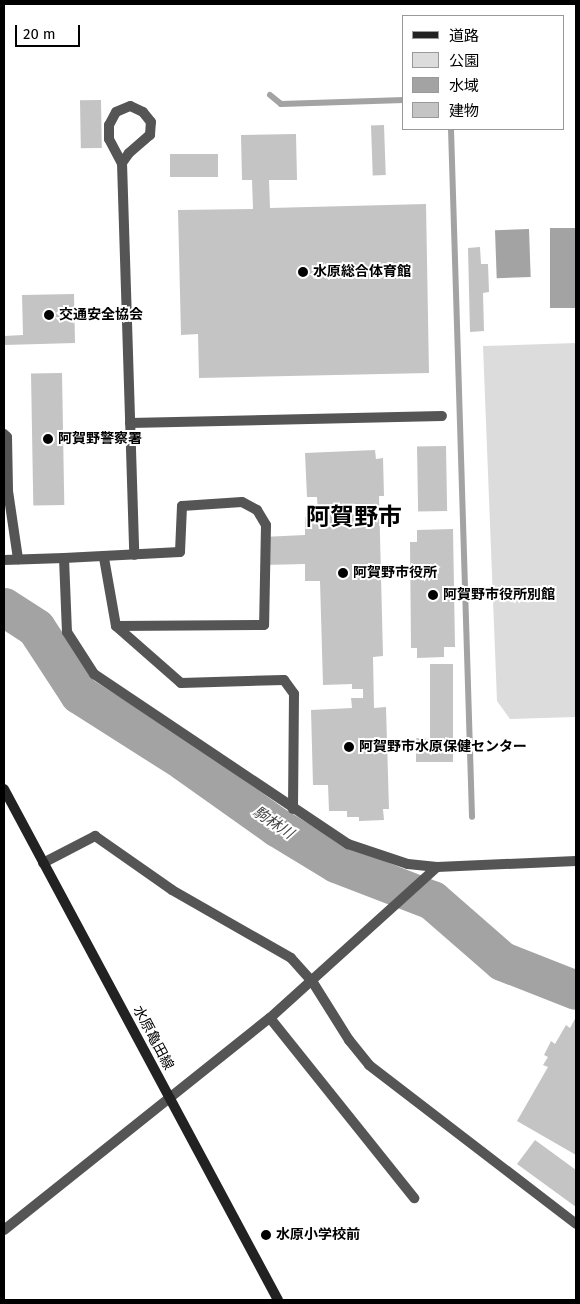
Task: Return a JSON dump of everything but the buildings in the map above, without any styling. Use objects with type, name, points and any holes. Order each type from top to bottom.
[{"type":"main road","name":"水原亀田線","points":[[4,791],[278,1300]]},
{"type":"street","points":[[122,164],[129,153],[150,135],[151,122],[143,112],[130,106],[116,112],[109,125],[109,139],[122,164],[134,555]]},
{"type":"street","points":[[130,423],[442,416]]},
{"type":"street","points":[[4,434],[7,437],[8,491],[18,559]]},
{"type":"street","points":[[4,560],[104,558],[180,552],[182,506],[242,502],[257,510],[266,525],[264,625],[116,626]]},
{"type":"street","points":[[64,558],[67,632],[94,674],[292,809],[348,844],[375,856],[408,864],[437,867],[576,861]]},
{"type":"street","points":[[104,558],[116,626],[181,683],[284,680],[294,694],[292,809]]},
{"type":"street","points":[[43,863],[95,836],[172,890],[292,958],[312,981],[349,1040],[369,1065],[576,1224]]},
{"type":"street","points":[[4,1230],[169,1096],[270,1018],[437,867]]},
{"type":"street","points":[[270,1018],[414,1198]]},
{"type":"green space","points":[[576,343],[576,717],[510,719],[497,701],[483,346]]},
{"type":"water","points":[[550,228],[576,228],[576,308],[550,308]]},
{"type":"water","points":[[529,229],[531,277],[497,278],[495,230]]},
{"type":"waterway","points":[[270,95],[281,104],[402,100]]},
{"type":"waterway","points":[[451,130],[472,817]]},
{"type":"waterway","name":"駒林川","points":[[4,607],[36,628],[79,694],[184,761],[277,827],[336,863],[432,900],[502,961],[576,990]]},
{"type":"place","name":"水原総合体育館","points":[[303,272]]},
{"type":"place","name":"交通安全協会","points":[[49,315]]},
{"type":"place","name":"阿賀野警察署","points":[[48,439]]},
{"type":"place","name":"阿賀野市役所","points":[[343,573]]},
{"type":"place","name":"阿賀野市役所別館","points":[[433,595]]},
{"type":"place","name":"阿賀野市水原保健センター","points":[[349,747]]},
{"type":"place","name":"水原小学校前","points":[[266,1235]]},
{"type":"district","name":"阿賀野市","points":[[354,518]]}]
